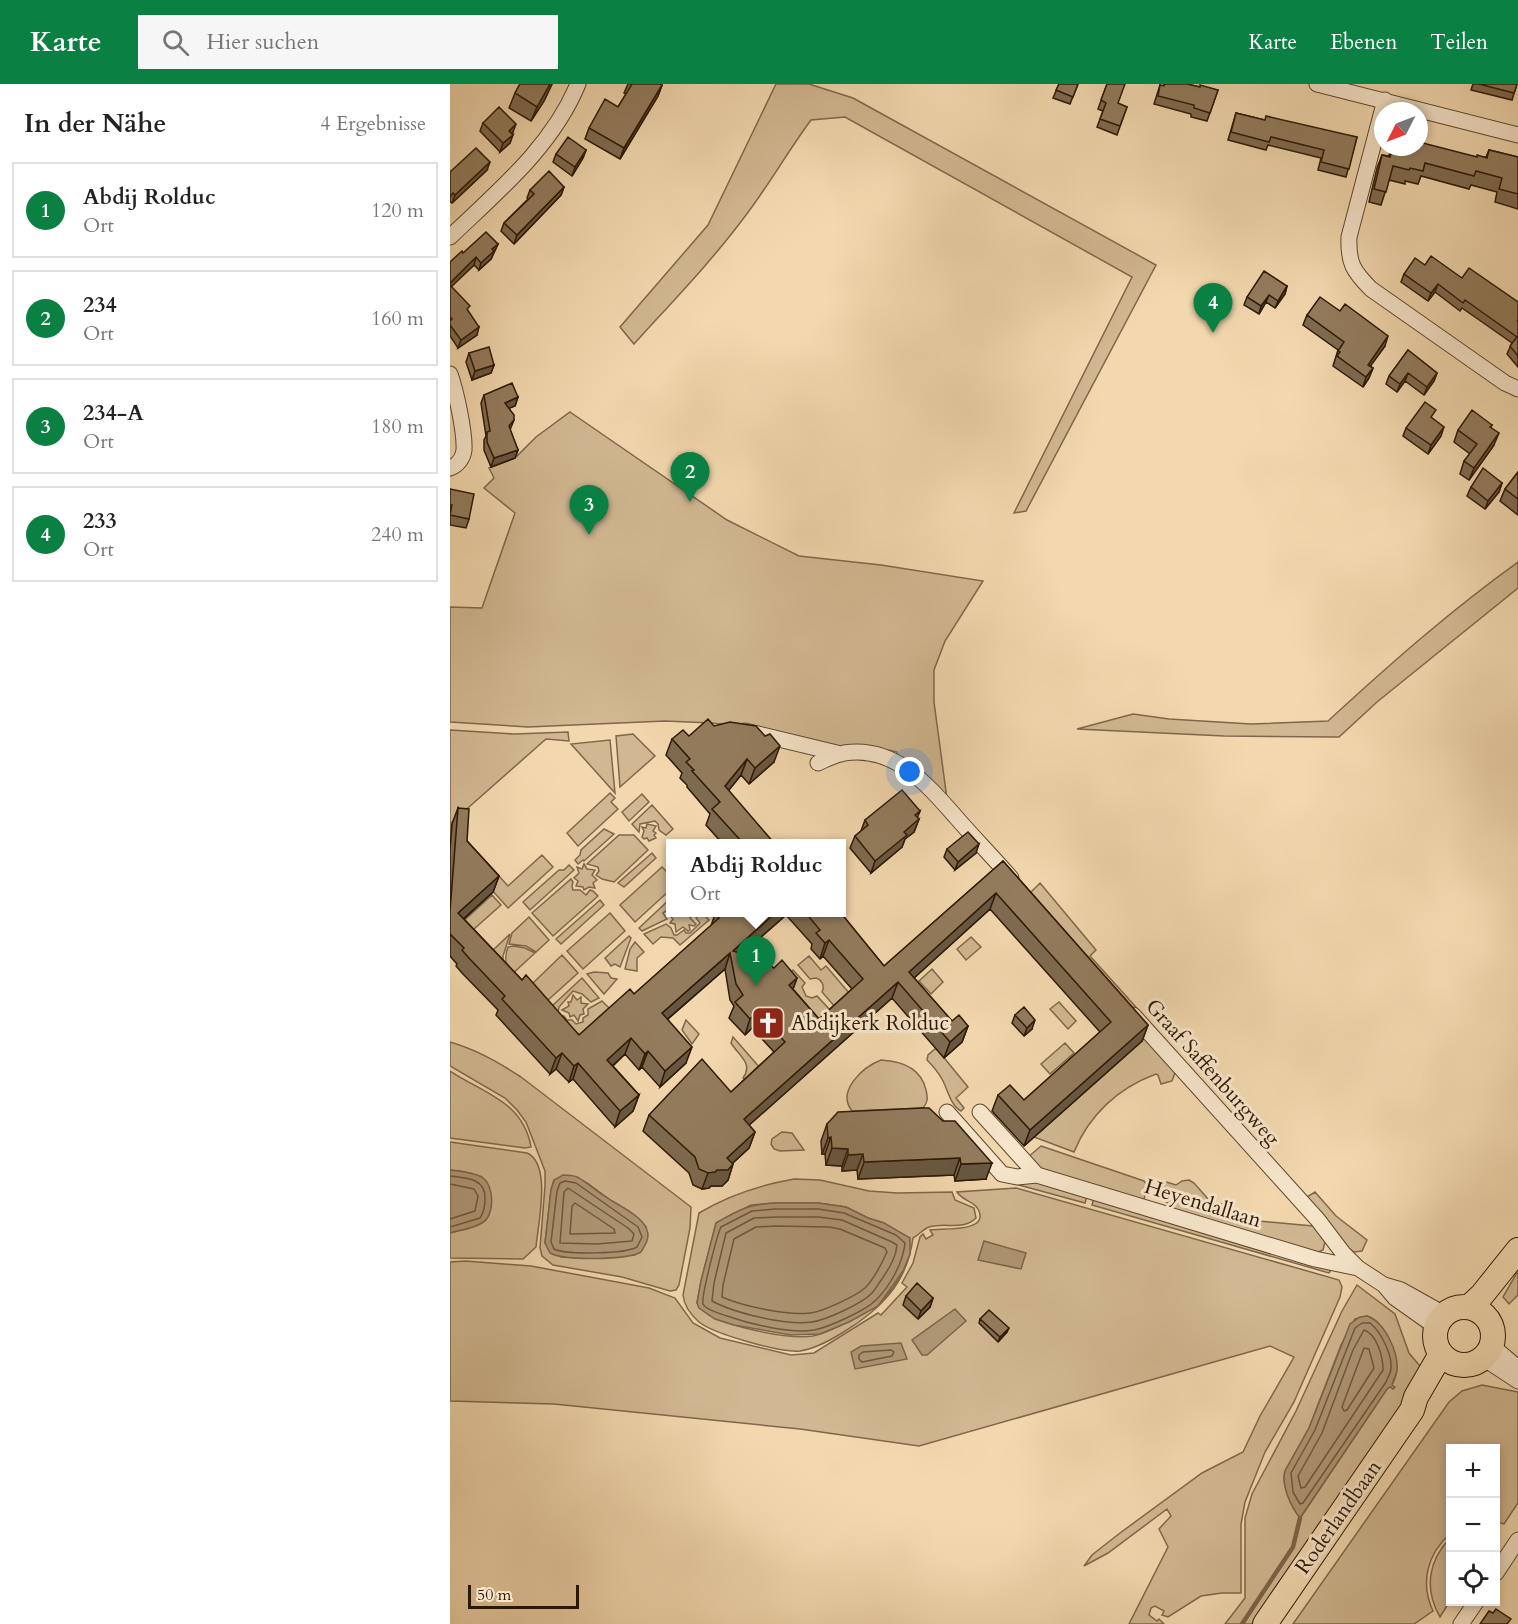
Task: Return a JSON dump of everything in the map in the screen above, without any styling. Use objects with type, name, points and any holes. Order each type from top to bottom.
[{"type":"main road","points":[[1478,1312],[1482,1294],[1518,1250]]},
{"type":"main road","points":[[1478,1312],[1518,1256]]},
{"type":"main road","points":[[1458,1307],[1478,1312],[1493,1335],[1487,1352],[1466,1365],[1447,1358],[1436,1346],[1440,1321],[1458,1307]]},
{"type":"main road","name":"Roderlandbaan","points":[[1265,1624],[1412,1410],[1416,1397],[1447,1358]]},
{"type":"street","points":[[450,237],[534,156],[557,123],[578,84]]},
{"type":"street","points":[[1317,84],[1518,135]]},
{"type":"street","points":[[1384,100],[1349,237],[1353,270],[1371,289],[1505,383],[1518,389]]},
{"type":"street","points":[[450,374],[464,451],[460,461],[452,467]]},
{"type":"street","points":[[731,729],[776,737],[841,754],[865,753],[883,756],[918,776],[1018,885]]},
{"type":"street","points":[[818,763],[841,754]]},
{"type":"street","name":"Graaf Saffenburgweg","points":[[1125,1006],[1318,1220],[1343,1253],[1358,1268],[1384,1285],[1401,1290],[1440,1321]]},
{"type":"street","name":"Heyendallaan","points":[[947,1112],[1002,1174],[1037,1175],[1315,1259],[1358,1268]]},
{"type":"street","points":[[980,1112],[1037,1175]]},
{"type":"street","points":[[1487,1352],[1518,1368]]},
{"type":"street","points":[[1487,1352],[1518,1381]]},
{"type":"street","points":[[1500,1567],[1518,1540]]},
{"type":"street","points":[[1461,1624],[1473,1606]]},
{"type":"shaded area","points":[[776,84],[809,84],[853,98],[1156,265],[1026,511],[1014,513],[1132,277],[845,117],[811,120],[763,192],[720,249],[634,344],[620,327],[708,225]]},
{"type":"shaded area","points":[[570,412],[727,520],[799,556],[881,565],[983,581],[945,641],[934,670],[934,702],[947,799],[898,758],[897,752],[841,750],[745,727],[665,721],[528,727],[450,722],[450,607],[482,608],[515,513],[484,488],[494,478],[489,468],[515,458],[536,437]]},
{"type":"shaded area","points":[[1518,562],[1518,588],[1377,702],[1339,737],[1224,736],[1077,729],[1133,714],[1169,719],[1251,724],[1328,721],[1421,638]]},
{"type":"shaded area","points":[[450,730],[514,734],[568,732],[569,741],[546,739],[452,822],[450,846]]},
{"type":"shaded area","points":[[633,734],[655,756],[620,787],[616,736]]},
{"type":"shaded area","points":[[610,740],[615,793],[571,744]]},
{"type":"shaded area","points":[[610,793],[615,798],[611,802],[618,809],[578,846],[567,833]]},
{"type":"shaded area","points":[[642,794],[649,802],[629,821],[622,812]]},
{"type":"shaded area","points":[[652,805],[673,829],[666,835],[659,830],[655,821],[640,824],[639,832],[632,824]]},
{"type":"shaded area","points":[[647,824],[656,826],[653,831],[656,833],[654,835],[656,838],[649,841],[642,837],[644,831],[642,827],[646,828]]},
{"type":"shaded area","points":[[604,829],[614,834],[578,864],[575,860],[581,850]]},
{"type":"shaded area","points":[[619,835],[634,835],[648,850],[614,882],[596,875],[599,871],[598,867],[587,864]]},
{"type":"shaded area","points":[[468,842],[508,886],[542,855],[553,867],[508,908],[457,851]]},
{"type":"shaded area","points":[[652,853],[656,858],[624,887],[618,883]]},
{"type":"shaded area","points":[[584,864],[587,869],[595,870],[592,875],[597,880],[593,883],[595,888],[589,887],[584,890],[583,887],[576,886],[578,881],[574,878],[579,873],[577,867],[582,869]]},
{"type":"shaded area","points":[[569,865],[574,870],[530,910],[523,902],[559,870],[564,870]]},
{"type":"shaded area","points":[[662,867],[666,871],[666,894],[635,922],[620,905]]},
{"type":"shaded area","points":[[571,879],[573,890],[580,890],[586,895],[590,890],[598,896],[553,936],[532,913]]},
{"type":"shaded area","points":[[1040,883],[1096,950],[1090,956],[1307,1197],[1315,1192],[1336,1216],[1367,1240],[1362,1251],[1354,1252],[1344,1245],[1030,893]]},
{"type":"shaded area","points":[[492,895],[501,905],[465,937],[456,928]]},
{"type":"shaded area","points":[[600,900],[604,905],[561,944],[556,939]]},
{"type":"shaded area","points":[[666,903],[666,911],[663,913],[667,919],[642,931],[639,928]]},
{"type":"shaded area","points":[[610,913],[625,931],[583,969],[567,951]]},
{"type":"shaded area","points":[[529,917],[549,940],[536,952],[526,946],[509,944],[512,933]]},
{"type":"shaded area","points":[[671,917],[691,917],[696,924],[689,925],[690,930],[688,931],[683,927],[676,932],[675,924],[670,923],[673,919]]},
{"type":"shaded area","points":[[706,917],[709,920],[680,945],[673,938],[661,937],[653,944],[644,934],[666,924],[674,935],[684,930],[690,933],[700,923],[696,918]]},
{"type":"shaded area","points":[[510,934],[503,956],[503,962],[491,952]]},
{"type":"shaded area","points":[[629,936],[631,938],[620,967],[615,964],[611,966],[605,958]]},
{"type":"shaded area","points":[[971,937],[981,947],[966,960],[957,949]]},
{"type":"shaded area","points":[[635,942],[644,952],[637,958],[637,971],[625,969],[630,949]]},
{"type":"shaded area","points":[[514,946],[535,953],[511,975],[506,964],[506,954],[508,947]]},
{"type":"shaded area","points":[[562,955],[578,973],[547,1001],[533,983]]},
{"type":"shaded area","points":[[809,956],[821,970],[826,966],[850,994],[835,1007],[822,992],[821,982],[816,978],[810,979],[798,965]]},
{"type":"shaded area","points":[[932,969],[943,982],[931,994],[919,981]]},
{"type":"shaded area","points":[[793,970],[805,983],[802,987],[806,996],[812,998],[817,996],[831,1011],[816,1024],[780,981]]},
{"type":"shaded area","points":[[608,973],[611,978],[617,979],[604,994],[587,974]]},
{"type":"shaded area","points":[[582,978],[599,998],[591,1002],[582,994],[573,991],[559,1007],[558,1013],[552,1006]]},
{"type":"shaded area","points":[[573,995],[577,1000],[581,997],[581,1003],[588,1004],[578,1021],[574,1015],[570,1017],[569,1013],[562,1010],[569,1006],[568,1002],[571,1002]]},
{"type":"shaded area","points":[[602,1001],[609,1008],[578,1036],[561,1016],[576,1024],[583,1022],[583,1018],[588,1015],[588,1009]]},
{"type":"shaded area","points":[[1059,1002],[1076,1021],[1068,1029],[1050,1009]]},
{"type":"shaded area","points":[[686,1020],[699,1034],[692,1044],[682,1030]]},
{"type":"shaded area","points":[[733,1037],[761,1069],[747,1082],[743,1078],[747,1068],[746,1063],[731,1043]]},
{"type":"shaded area","points":[[1145,1038],[1176,1070],[1172,1081],[1161,1084],[1156,1074],[1117,1095],[1106,1104],[1088,1126],[1074,1152],[1034,1137]]},
{"type":"shaded area","points":[[450,1042],[504,1066],[691,1207],[690,1228],[679,1285],[676,1290],[670,1291],[622,1277],[553,1265],[542,1256],[540,1248],[545,1171],[526,1122],[505,1098],[450,1066]],"holes":[[[554,1180],[587,1183],[646,1227],[635,1255],[561,1257],[545,1243]]]},
{"type":"shaded area","points":[[1065,1043],[1074,1053],[1050,1074],[1041,1064]]},
{"type":"shaded area","points":[[936,1048],[968,1087],[956,1098],[964,1108],[961,1111],[952,1102],[941,1078],[927,1060],[928,1055]]},
{"type":"shaded area","points":[[881,1060],[903,1064],[920,1076],[927,1095],[927,1102],[923,1108],[852,1111],[847,1096],[849,1088],[860,1074]]},
{"type":"shaded area","points":[[450,1071],[500,1100],[511,1109],[527,1131],[531,1147],[450,1138]]},
{"type":"shaded area","points":[[782,1132],[792,1133],[804,1150],[774,1149],[771,1144],[772,1139]]},
{"type":"shaded area","points":[[450,1142],[527,1153],[535,1159],[541,1182],[541,1210],[536,1247],[523,1259],[450,1258],[450,1233],[469,1228],[465,1172],[450,1170]]},
{"type":"shaded area","points":[[1041,1146],[1144,1181],[1148,1186],[1143,1202],[1035,1168],[1027,1158]]},
{"type":"shaded area","points":[[1031,1179],[1087,1196],[1085,1203],[1019,1185]]},
{"type":"shaded area","points":[[820,1180],[869,1191],[897,1193],[952,1192],[955,1200],[974,1208],[976,1218],[965,1224],[927,1228],[913,1238],[910,1254],[884,1223],[846,1207],[818,1203],[751,1205],[716,1223],[697,1303],[706,1313],[718,1320],[770,1334],[813,1336],[853,1320],[884,1299],[898,1280],[909,1255],[905,1269],[890,1294],[856,1324],[832,1339],[811,1348],[800,1351],[778,1349],[733,1337],[707,1327],[691,1313],[683,1295],[699,1213],[733,1196],[781,1181]]},
{"type":"shaded area","points":[[1189,1180],[1216,1208],[1225,1201],[1237,1214],[1248,1220],[1313,1226],[1326,1238],[1323,1250],[1312,1255],[1167,1210],[1169,1204],[1161,1198],[1166,1182],[1176,1185]]},
{"type":"shaded area","points":[[1016,1188],[1339,1280],[1342,1287],[1340,1297],[1294,1402],[1265,1452],[1245,1502],[1241,1524],[1241,1593],[1201,1596],[1168,1617],[1162,1615],[1164,1611],[1155,1606],[1151,1608],[1149,1615],[1164,1624],[1129,1624],[1168,1547],[1159,1529],[1171,1516],[1167,1509],[1108,1553],[1084,1566],[1092,1555],[1202,1473],[1243,1452],[1260,1416],[1294,1357],[1270,1346],[919,1446],[800,1429],[554,1404],[450,1401],[450,1262],[531,1266],[649,1288],[675,1298],[693,1323],[720,1338],[791,1355],[814,1353],[878,1313],[881,1315],[907,1287],[902,1283],[913,1263],[920,1237],[923,1234],[926,1239],[933,1235],[930,1230],[963,1228],[978,1222],[980,1217],[976,1206],[957,1192]]},
{"type":"shaded area","points":[[1094,1198],[1331,1270],[1329,1273],[1092,1205]]},
{"type":"shaded area","points":[[1518,1271],[1518,1295],[1509,1304],[1503,1297]]},
{"type":"shaded area","points":[[1357,1285],[1395,1314],[1409,1353],[1425,1372],[1258,1624],[1225,1624],[1245,1598],[1245,1518],[1252,1494],[1296,1411],[1342,1311]],"holes":[[[1367,1316],[1375,1321],[1389,1338],[1394,1350],[1396,1373],[1393,1382],[1301,1517],[1286,1489],[1285,1471],[1309,1428],[1341,1345],[1355,1319]]]},
{"type":"shaded area","points":[[1482,1385],[1518,1392],[1518,1503],[1504,1524],[1500,1523],[1500,1444],[1446,1444],[1446,1538],[1431,1560],[1427,1580],[1427,1590],[1433,1611],[1414,1624],[1293,1624],[1449,1402],[1462,1391]]},
{"type":"shaded area","points":[[1446,1543],[1447,1606],[1440,1617],[1430,1586],[1433,1566]]},
{"type":"water","points":[[450,1170],[482,1177],[489,1187],[492,1201],[489,1214],[482,1223],[450,1233]]},
{"type":"water","points":[[563,1175],[581,1179],[640,1220],[648,1236],[641,1252],[623,1257],[595,1258],[557,1256],[550,1253],[545,1243],[551,1190],[554,1180]]},
{"type":"water","points":[[775,1203],[818,1203],[846,1207],[884,1223],[910,1238],[910,1254],[903,1271],[878,1306],[849,1322],[820,1334],[790,1335],[734,1325],[715,1319],[699,1308],[697,1303],[701,1281],[716,1223],[744,1208]]},
{"type":"water","points":[[984,1241],[1026,1253],[1021,1269],[978,1260]]},
{"type":"water","points":[[955,1309],[966,1321],[927,1355],[922,1355],[912,1340]]},
{"type":"water","points":[[1367,1316],[1380,1325],[1390,1339],[1397,1364],[1392,1385],[1395,1387],[1387,1389],[1300,1518],[1288,1496],[1284,1483],[1285,1471],[1309,1428],[1350,1324],[1360,1317]]},
{"type":"water","points":[[901,1343],[907,1359],[855,1369],[851,1352],[861,1346]]},
{"type":"building","points":[[520,84],[550,84],[537,107],[515,93]]},
{"type":"building","points":[[632,84],[662,85],[624,148],[589,128],[605,99],[618,107]]},
{"type":"building","points":[[1059,84],[1078,84],[1073,97],[1056,90]]},
{"type":"building","points":[[1107,84],[1125,84],[1118,103],[1127,107],[1120,126],[1100,119],[1106,103],[1101,100]]},
{"type":"building","points":[[1187,84],[1200,87],[1200,85],[1218,90],[1210,113],[1194,108],[1194,105],[1158,96],[1160,85]]},
{"type":"building","points":[[1479,84],[1517,84],[1514,93]]},
{"type":"building","points":[[499,107],[516,124],[509,131],[513,135],[503,143],[483,123]]},
{"type":"building","points":[[1236,113],[1265,120],[1266,116],[1357,137],[1349,169],[1321,162],[1324,150],[1271,137],[1269,142],[1231,132]]},
{"type":"building","points":[[568,137],[586,150],[575,167],[556,154]]},
{"type":"building","points":[[1428,144],[1477,157],[1477,155],[1487,158],[1489,150],[1518,157],[1518,194],[1499,189],[1502,178],[1476,171],[1474,176],[1425,163],[1423,171],[1393,166],[1386,192],[1374,189],[1382,156],[1428,156]]},
{"type":"building","points":[[476,148],[490,162],[450,197],[450,172]]},
{"type":"building","points":[[549,171],[564,187],[517,235],[504,223],[534,194],[530,190]]},
{"type":"building","points":[[486,232],[498,244],[492,249],[494,251],[481,263],[476,257],[450,283],[450,262]]},
{"type":"building","points":[[1431,256],[1462,278],[1469,268],[1518,302],[1518,356],[1510,346],[1517,337],[1465,300],[1463,303],[1438,284],[1431,293],[1404,274],[1415,258],[1425,265]]},
{"type":"building","points":[[1264,271],[1287,286],[1278,301],[1269,295],[1261,306],[1247,297]]},
{"type":"building","points":[[450,285],[470,306],[467,309],[479,327],[461,340],[450,325],[452,319],[450,317]]},
{"type":"building","points":[[1320,297],[1340,311],[1345,304],[1388,336],[1368,365],[1373,368],[1366,377],[1337,356],[1344,342],[1307,315]]},
{"type":"building","points":[[489,347],[494,365],[475,371],[469,353]]},
{"type":"building","points":[[1408,350],[1437,373],[1427,387],[1408,373],[1400,384],[1389,376]]},
{"type":"building","points":[[512,383],[518,397],[505,403],[514,415],[514,420],[509,426],[518,450],[494,458],[487,442],[487,432],[490,431],[484,395]]},
{"type":"building","points":[[1425,402],[1436,410],[1431,417],[1444,427],[1431,445],[1406,428]]},
{"type":"building","points":[[1472,410],[1499,433],[1474,468],[1464,461],[1477,444],[1458,430]]},
{"type":"building","points":[[1483,468],[1502,483],[1488,501],[1471,487]]},
{"type":"building","points":[[1518,472],[1518,499],[1505,489]]},
{"type":"building","points":[[450,489],[474,494],[469,519],[450,515],[452,505],[450,505]]},
{"type":"building","points":[[708,719],[714,726],[730,722],[756,726],[765,736],[770,734],[780,746],[755,768],[747,759],[725,786],[771,839],[739,839],[712,809],[720,802],[692,771],[694,770],[686,762],[690,759],[672,739],[683,730],[689,736]]},
{"type":"building","points":[[902,790],[920,811],[915,815],[919,819],[904,832],[907,835],[875,861],[855,836],[868,825],[865,820]]},
{"type":"building","points":[[458,808],[469,809],[467,841],[499,876],[458,913],[522,980],[526,975],[579,1035],[630,989],[634,994],[718,917],[770,917],[733,951],[763,960],[774,968],[782,960],[797,978],[789,985],[819,1019],[863,979],[829,940],[825,943],[816,933],[820,930],[809,917],[844,917],[884,966],[1003,861],[1148,1025],[1030,1130],[998,1095],[1010,1085],[1024,1100],[1111,1022],[996,893],[909,972],[952,1021],[959,1015],[968,1026],[950,1042],[898,982],[744,1119],[755,1132],[727,1158],[733,1164],[728,1170],[708,1173],[699,1169],[695,1157],[649,1115],[702,1059],[731,1092],[785,1042],[758,1012],[750,1019],[735,1002],[743,995],[736,984],[730,953],[662,1013],[692,1047],[665,1071],[648,1051],[645,1054],[631,1038],[607,1060],[639,1095],[620,1111],[578,1063],[574,1066],[562,1053],[556,1058],[502,999],[505,996],[450,934]]},
{"type":"building","points":[[968,832],[979,844],[958,862],[947,849]]},
{"type":"building","points":[[1024,1007],[1035,1020],[1027,1028],[1015,1015]]},
{"type":"building","points":[[929,1108],[943,1121],[955,1121],[992,1163],[961,1164],[960,1158],[864,1162],[863,1154],[848,1155],[848,1149],[832,1148],[831,1137],[828,1138],[827,1124],[838,1112]]},
{"type":"building","points":[[917,1283],[933,1298],[921,1311],[906,1296]]},
{"type":"building","points":[[989,1310],[1009,1328],[1000,1337],[980,1319]]},
{"type":"building","points":[[1496,1609],[1511,1619],[1507,1624],[1480,1624],[1489,1611],[1493,1613]]},
{"type":"waterway","points":[[1242,1624],[1293,1547],[1300,1518]]},
{"type":"place","name":"233","points":[[1213,333]]},
{"type":"place","name":"234","points":[[690,502]]},
{"type":"place","name":"234-A","points":[[589,535]]},
{"type":"place","name":"Abdij Rolduc","points":[[756,986]]},
{"type":"place","name":"Abdijkerk Rolduc","points":[[768,1023]]}]
